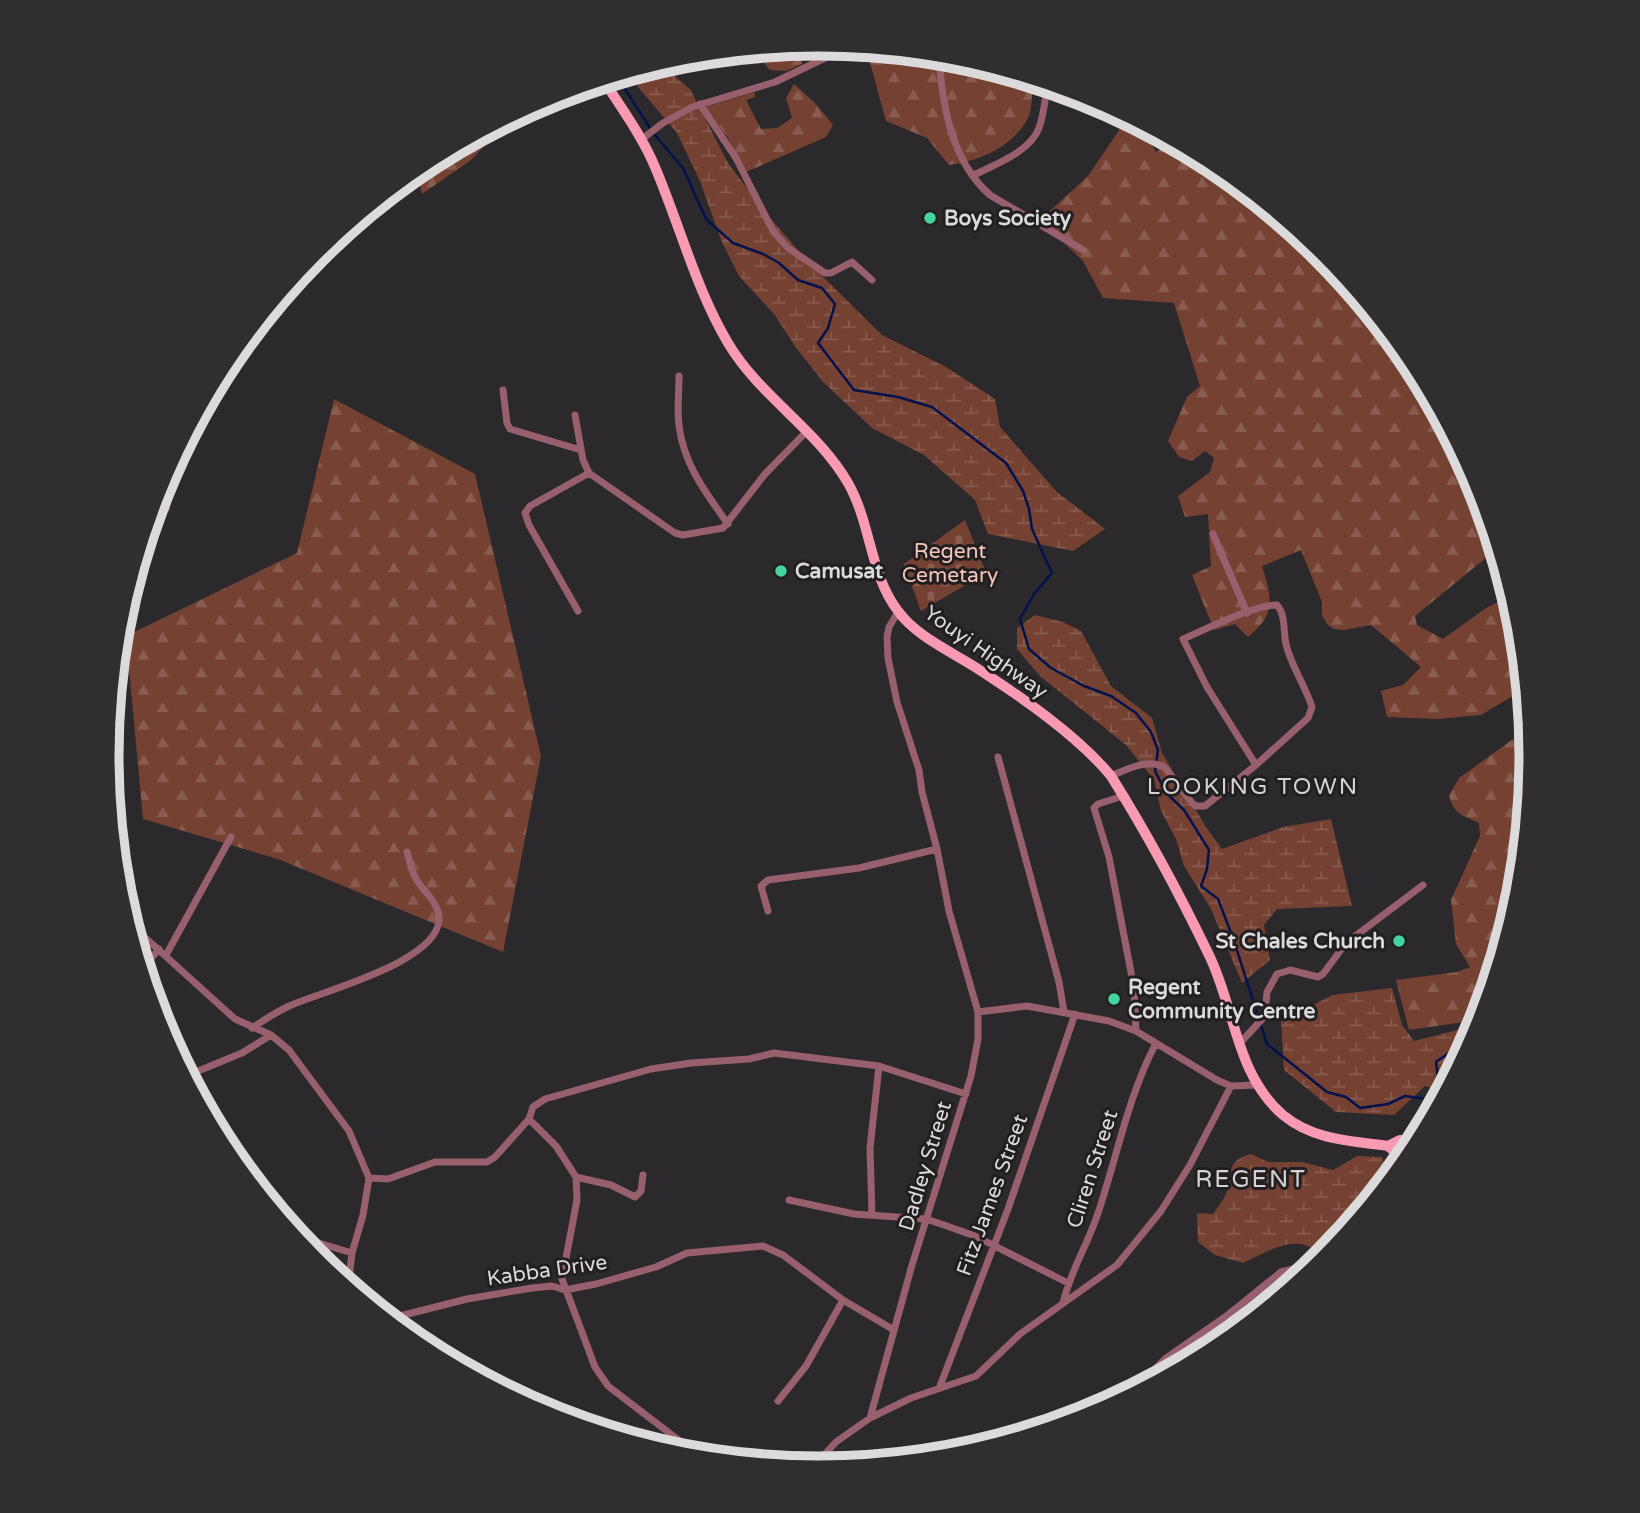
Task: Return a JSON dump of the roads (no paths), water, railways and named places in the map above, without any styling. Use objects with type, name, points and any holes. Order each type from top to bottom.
[{"type":"main road","name":"Youyi Highway","points":[[610,89],[645,136],[704,295],[729,345],[758,385],[831,457],[849,484],[858,503],[887,593],[898,612],[918,631],[979,670],[1068,734],[1098,760],[1111,776],[1209,954],[1224,992],[1239,1044],[1257,1085],[1282,1113],[1304,1129],[1330,1138],[1388,1146]]},
{"type":"main road","points":[[1397,1153],[1388,1146],[1406,1140]]},
{"type":"street","points":[[645,136],[663,123],[700,104],[775,82],[829,56]]},
{"type":"street","points":[[941,66],[948,122],[958,149],[974,175],[990,195],[1083,250]]},
{"type":"street","points":[[974,175],[1022,149],[1032,140],[1039,129],[1046,93]]},
{"type":"street","points":[[700,104],[736,159],[763,214],[780,241],[825,273],[831,273],[852,262],[872,280]]},
{"type":"street","points":[[679,376],[679,423],[684,451],[699,482],[728,524]]},
{"type":"street","points":[[503,390],[510,429],[581,450]]},
{"type":"street","points":[[575,415],[581,450],[589,473],[675,534],[684,535],[717,530],[728,524],[765,474],[807,431]]},
{"type":"street","points":[[578,611],[529,525],[525,513],[530,506],[589,473]]},
{"type":"street","points":[[1213,534],[1247,613]]},
{"type":"street","points":[[1111,776],[1139,765],[1159,764],[1192,803],[1201,807],[1214,801],[1256,765],[1308,718],[1313,711],[1311,702],[1290,659],[1280,608],[1270,605],[1183,639],[1207,687],[1256,765]]},
{"type":"street","name":"Dadley Street","points":[[870,1418],[926,1219],[966,1094],[976,1053],[978,1012],[949,911],[919,770],[897,702],[888,658],[887,637],[898,612]]},
{"type":"street","points":[[998,757],[1059,982],[1064,1012]]},
{"type":"street","points":[[1123,796],[1098,804],[1094,808],[1109,856],[1134,988],[1136,1031]]},
{"type":"street","points":[[166,955],[231,837]]},
{"type":"street","points":[[768,911],[761,886],[768,880],[859,868],[937,849]]},
{"type":"street","points":[[252,1028],[288,1007],[352,984],[410,957],[430,941],[438,926],[437,908],[415,878],[407,852]]},
{"type":"street","points":[[1239,1044],[1265,1016],[1268,992],[1277,974],[1290,970],[1318,977],[1323,974],[1346,943],[1423,884]]},
{"type":"street","points":[[142,934],[235,1019],[271,1035],[289,1050],[349,1131],[369,1178],[349,1275]]},
{"type":"street","points":[[150,960],[159,949]]},
{"type":"street","points":[[978,1012],[1027,1006],[1109,1021],[1136,1031],[1155,1045],[1217,1080],[1231,1086],[1257,1085]]},
{"type":"street","name":"Fitz James Street","points":[[940,1386],[1008,1209],[1075,1014]]},
{"type":"street","points":[[195,1072],[242,1053],[271,1035]]},
{"type":"street","name":"Cliren Street","points":[[1063,1303],[1068,1283],[1094,1224],[1132,1098],[1155,1045]]},
{"type":"street","points":[[369,1178],[388,1178],[429,1163],[487,1162],[495,1157],[529,1119],[533,1107],[545,1099],[651,1069],[691,1063],[749,1059],[781,1053],[879,1066],[966,1094]]},
{"type":"street","points":[[872,1215],[870,1148],[879,1066]]},
{"type":"street","points":[[822,1457],[842,1436],[870,1418],[940,1386],[975,1376],[1020,1334],[1117,1265],[1144,1235],[1190,1165],[1231,1086]]},
{"type":"street","points":[[529,1119],[556,1146],[576,1177],[577,1200],[562,1273],[565,1290],[595,1367],[608,1386],[684,1444]]},
{"type":"street","points":[[1400,1140],[1401,1148]]},
{"type":"street","points":[[576,1177],[611,1185],[635,1197],[641,1191],[643,1175]]},
{"type":"street","points":[[789,1200],[835,1211],[926,1219],[961,1230],[1068,1283]]},
{"type":"street","points":[[316,1242],[352,1253]]},
{"type":"street","name":"Kabba Drive","points":[[400,1316],[467,1299],[532,1288],[552,1286],[565,1290],[582,1287],[640,1272],[687,1252],[763,1246],[783,1255],[844,1300],[894,1330]]},
{"type":"street","points":[[1153,1372],[1166,1358],[1229,1314],[1281,1272],[1289,1269],[1295,1271]]},
{"type":"street","points":[[778,1401],[806,1366],[844,1300]]},
{"type":"street","points":[[1229,1314],[1233,1322]]},
{"type":"waterway","points":[[622,85],[654,134],[683,168],[706,219],[733,243],[763,254],[779,263],[798,280],[822,288],[835,304],[828,328],[818,343],[854,390],[898,397],[932,407],[1006,463],[1023,491],[1032,529],[1052,573],[1034,594],[1020,619],[1029,649],[1051,668],[1084,686],[1111,696],[1136,713],[1151,732],[1158,750],[1155,771],[1166,793],[1184,810],[1209,850],[1207,869],[1201,886],[1218,899],[1267,1044],[1327,1092],[1346,1097],[1360,1108],[1388,1104],[1405,1096],[1431,1100]]},
{"type":"waterway","points":[[1439,1084],[1436,1062],[1455,1051]]},
{"type":"place","name":"Boys Society","points":[[930,218]]},
{"type":"place","name":"Camusat","points":[[781,571]]},
{"type":"place","name":"St Chales Church","points":[[1399,941]]},
{"type":"place","name":"Regent Community Centre","points":[[1114,999]]},
{"type":"district","name":"LOOKING TOWN","points":[[1253,786]]},
{"type":"district","name":"REGENT","points":[[1251,1179]]},
{"type":"park label","name":"Regent Cemetary","points":[[950,563]]}]
